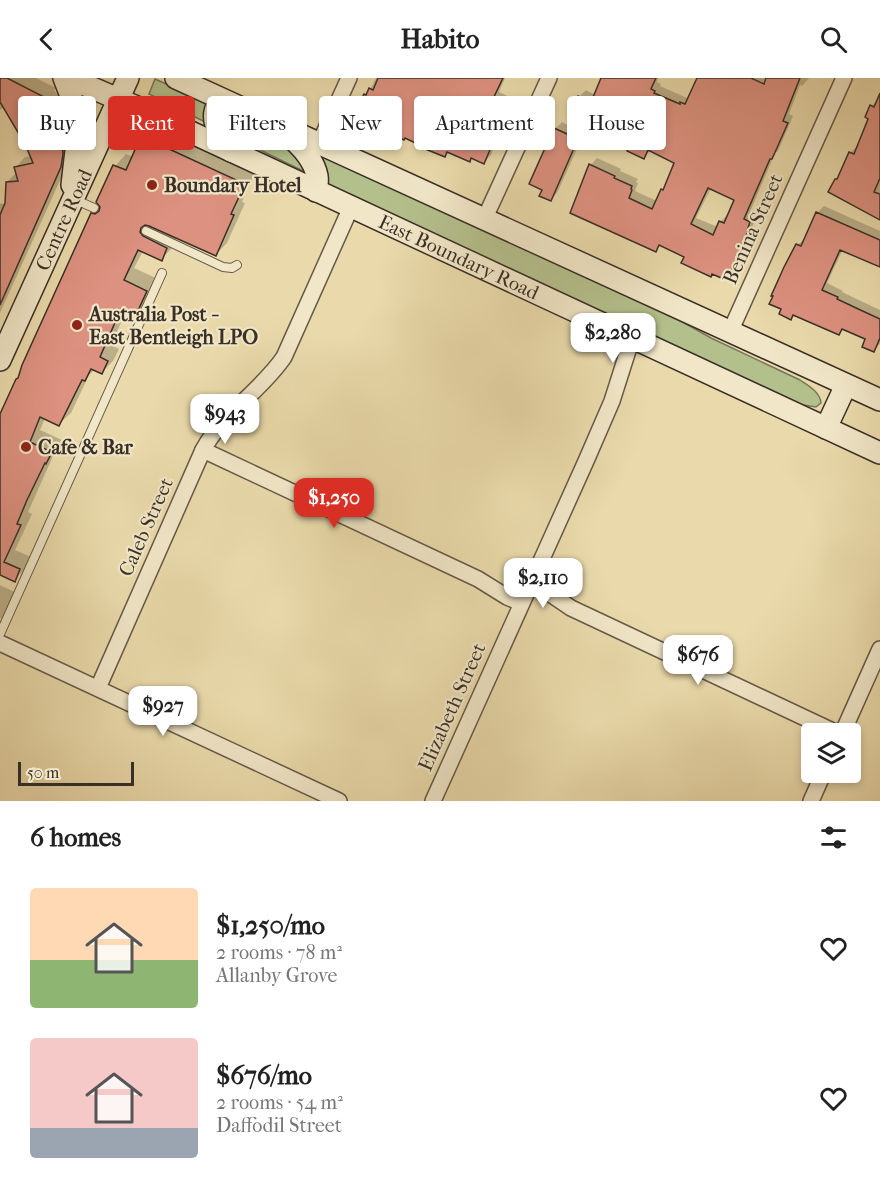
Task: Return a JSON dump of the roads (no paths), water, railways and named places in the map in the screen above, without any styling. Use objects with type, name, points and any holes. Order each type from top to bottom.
[{"type":"main road","points":[[64,78],[71,96],[77,142],[71,202]]},
{"type":"main road","name":"East Boundary Road","points":[[69,78],[109,96]]},
{"type":"main road","name":"Centre Road","points":[[120,96],[128,78]]},
{"type":"main road","points":[[176,78],[214,96]]},
{"type":"main road","name":"Centre Road","points":[[0,360],[108,122]]},
{"type":"main road","name":"East Boundary Road","points":[[195,135],[880,453]]},
{"type":"main road","points":[[307,139],[319,144]]},
{"type":"main road","points":[[303,150],[317,175],[316,191]]},
{"type":"main road","points":[[332,150],[880,400]]},
{"type":"main road","points":[[826,428],[846,385]]},
{"type":"street","points":[[342,96],[350,78]]},
{"type":"street","points":[[484,220],[549,78]]},
{"type":"street","name":"Benina Street","points":[[730,332],[844,78]]},
{"type":"street","name":"Caleb Street","points":[[98,688],[204,450],[215,431],[284,357],[351,207]]},
{"type":"street","name":"Elizabeth Street","points":[[433,801],[638,340]]},
{"type":"street","points":[[204,450],[478,579],[526,594],[552,595],[571,608],[817,723]]},
{"type":"street","points":[[0,643],[339,801]]},
{"type":"street","points":[[845,723],[880,649]]},
{"type":"street","points":[[811,801],[819,783]]},
{"type":"lane","points":[[71,202],[94,208]]},
{"type":"lane","points":[[146,231],[223,267],[232,268],[237,265]]},
{"type":"lane","points":[[0,634],[162,273]]},
{"type":"place","name":"Boundary Hotel","points":[[152,185]]},
{"type":"place","name":"Australia Post - East Bentleigh LPO","points":[[77,325]]},
{"type":"place","name":"Cafe & Bar","points":[[26,447]]}]
